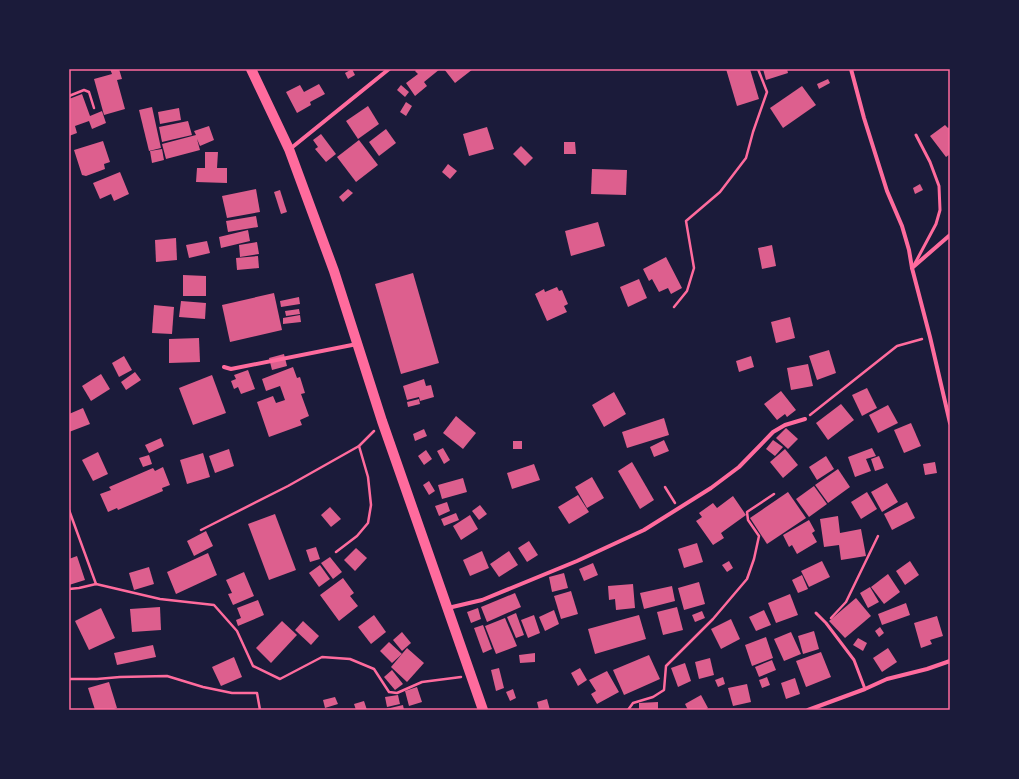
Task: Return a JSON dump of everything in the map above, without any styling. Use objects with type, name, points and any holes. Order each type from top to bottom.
[{"type":"highway","points":[[251,69],[289,149],[334,271],[382,421],[483,710]]},
{"type":"street","points":[[289,149],[389,69]]},
{"type":"street","points":[[851,69],[864,118],[887,191],[902,226],[909,250],[912,268],[950,423]]},
{"type":"street","points":[[912,268],[950,235]]},
{"type":"street","points":[[224,367],[231,369],[357,343]]},
{"type":"street","points":[[448,608],[482,600],[577,561],[644,530],[711,488],[739,467],[773,432],[786,425],[805,419]]},
{"type":"street","points":[[808,710],[865,689],[887,679],[927,669],[950,661]]},
{"type":"lane","points":[[912,268],[936,224],[940,210],[939,186],[930,162],[916,135]]},
{"type":"lane","points":[[816,613],[826,623],[854,660],[865,689]]},
{"type":"path","points":[[674,308],[687,292],[694,268],[686,221],[720,192],[746,158],[753,132],[767,92],[758,69]]},
{"type":"path","points":[[69,96],[84,90],[89,92],[94,108]]},
{"type":"path","points":[[805,419],[897,346],[930,337]]},
{"type":"path","points":[[201,530],[288,486],[359,446],[382,421]]},
{"type":"path","points":[[336,552],[357,536],[368,523],[371,505],[368,477],[359,446]]},
{"type":"path","points":[[665,487],[679,508]]},
{"type":"path","points":[[628,710],[633,703],[653,697],[664,690],[666,666],[713,619],[746,579],[754,559],[759,536],[748,520],[747,512],[774,494]]},
{"type":"path","points":[[69,510],[96,584]]},
{"type":"path","points":[[826,623],[846,602],[878,536]]},
{"type":"path","points":[[69,589],[96,584],[160,599],[214,605],[236,631],[253,666],[280,679],[322,657],[350,659],[374,669],[389,692],[397,693],[422,682],[472,676]]},
{"type":"path","points":[[69,678],[97,679],[167,676],[203,687],[232,693],[256,693],[260,710]]},
{"type":"building","points":[[110,69],[119,69],[122,79],[117,80],[125,109],[104,115],[94,79],[112,74]]},
{"type":"building","points":[[352,69],[355,75],[348,79],[345,73]]},
{"type":"building","points":[[417,69],[440,69],[424,82],[427,86],[415,96],[406,83],[418,74],[415,71]]},
{"type":"building","points":[[444,69],[473,69],[455,83]]},
{"type":"building","points":[[726,69],[750,69],[759,99],[737,106]]},
{"type":"building","points":[[763,69],[787,69],[788,73],[766,80]]},
{"type":"building","points":[[828,79],[830,83],[819,89],[817,84]]},
{"type":"building","points":[[319,84],[325,94],[310,102],[311,105],[297,113],[286,92],[300,85],[304,92]]},
{"type":"building","points":[[401,85],[409,92],[405,97],[397,90]]},
{"type":"building","points":[[802,86],[816,105],[783,128],[770,108]]},
{"type":"building","points":[[82,94],[90,116],[102,111],[106,123],[92,129],[89,121],[75,126],[77,133],[69,136],[69,99]]},
{"type":"building","points":[[406,102],[412,106],[406,116],[400,112]]},
{"type":"building","points":[[368,106],[379,124],[358,139],[346,121]]},
{"type":"building","points":[[152,107],[161,148],[149,151],[139,110]]},
{"type":"building","points":[[179,108],[181,120],[160,124],[158,112]]},
{"type":"building","points":[[188,121],[192,135],[162,142],[159,127]]},
{"type":"building","points":[[945,125],[948,128],[950,127],[950,154],[946,157],[930,136]]},
{"type":"building","points":[[209,126],[214,140],[200,146],[197,139],[200,150],[166,159],[162,144],[196,135],[194,131]]},
{"type":"building","points":[[487,127],[494,149],[469,156],[463,134]]},
{"type":"building","points":[[386,129],[396,143],[379,156],[369,142]]},
{"type":"building","points":[[321,134],[336,154],[326,162],[315,149],[318,147],[313,140]]},
{"type":"building","points":[[359,140],[378,165],[356,182],[337,157]]},
{"type":"building","points":[[103,141],[110,162],[104,164],[105,169],[86,176],[82,175],[74,150]]},
{"type":"building","points":[[564,142],[575,142],[576,154],[564,154]]},
{"type":"building","points":[[521,146],[533,158],[525,166],[513,154]]},
{"type":"building","points":[[162,149],[164,160],[152,163],[150,151]]},
{"type":"building","points":[[205,152],[218,152],[217,168],[227,168],[227,183],[196,182],[197,168],[205,168]]},
{"type":"building","points":[[448,164],[457,171],[450,179],[442,172]]},
{"type":"building","points":[[592,169],[627,170],[626,195],[591,194]]},
{"type":"building","points":[[120,172],[129,194],[114,201],[111,194],[100,199],[93,183]]},
{"type":"building","points":[[920,184],[923,190],[915,194],[913,188]]},
{"type":"building","points":[[256,189],[260,212],[227,218],[222,196]]},
{"type":"building","points":[[348,189],[353,193],[343,202],[339,197]]},
{"type":"building","points":[[280,190],[287,212],[281,214],[274,192]]},
{"type":"building","points":[[256,216],[258,227],[228,232],[226,221]]},
{"type":"building","points":[[598,222],[605,246],[571,256],[565,231]]},
{"type":"building","points":[[248,230],[250,241],[221,248],[219,237]]},
{"type":"building","points":[[176,238],[177,260],[156,262],[155,240]]},
{"type":"building","points":[[207,241],[210,253],[189,258],[186,245]]},
{"type":"building","points":[[257,242],[259,254],[240,257],[239,245]]},
{"type":"building","points":[[772,245],[776,266],[762,269],[758,248]]},
{"type":"building","points":[[258,256],[259,268],[237,270],[236,258]]},
{"type":"building","points":[[666,257],[682,288],[671,294],[668,288],[659,292],[652,279],[649,281],[643,269]]},
{"type":"building","points":[[413,273],[439,363],[401,374],[375,284]]},
{"type":"building","points":[[183,275],[206,276],[206,296],[183,296]]},
{"type":"building","points":[[639,279],[647,298],[628,307],[620,287]]},
{"type":"building","points":[[557,287],[559,291],[562,290],[568,304],[564,306],[567,312],[547,321],[535,294],[544,289],[545,292]]},
{"type":"building","points":[[274,293],[282,330],[230,342],[222,305]]},
{"type":"building","points":[[299,297],[300,304],[281,307],[280,301]]},
{"type":"building","points":[[181,301],[206,303],[205,319],[179,317]]},
{"type":"building","points":[[154,305],[174,307],[172,334],[152,333]]},
{"type":"building","points":[[299,309],[300,314],[286,316],[285,311]]},
{"type":"building","points":[[300,315],[301,322],[283,324],[283,318]]},
{"type":"building","points":[[790,317],[795,338],[776,343],[771,322]]},
{"type":"building","points":[[199,338],[200,362],[169,363],[169,339]]},
{"type":"building","points":[[829,350],[836,373],[817,380],[809,356]]},
{"type":"building","points":[[284,354],[287,366],[272,370],[269,358]]},
{"type":"building","points":[[124,356],[132,370],[119,377],[112,363]]},
{"type":"building","points":[[751,356],[754,367],[739,372],[736,361]]},
{"type":"building","points":[[808,364],[813,386],[791,390],[787,368]]},
{"type":"building","points":[[293,367],[297,378],[300,377],[305,393],[301,394],[309,416],[300,420],[302,425],[269,437],[257,402],[273,396],[276,403],[285,400],[280,386],[266,391],[262,379]]},
{"type":"building","points":[[248,370],[255,389],[241,394],[238,387],[234,389],[231,381],[236,379],[234,375]]},
{"type":"building","points":[[135,372],[141,380],[126,390],[121,382]]},
{"type":"building","points":[[101,374],[110,389],[91,401],[82,386]]},
{"type":"building","points":[[212,375],[226,413],[193,425],[179,388]]},
{"type":"building","points":[[424,379],[426,386],[431,385],[434,397],[420,401],[419,397],[407,400],[403,386]]},
{"type":"building","points":[[867,388],[877,408],[862,416],[852,395]]},
{"type":"building","points":[[781,391],[796,410],[787,417],[785,414],[777,420],[764,404]]},
{"type":"building","points":[[614,392],[626,414],[604,427],[592,405]]},
{"type":"building","points":[[419,399],[420,404],[408,407],[407,402]]},
{"type":"building","points":[[841,404],[854,420],[828,440],[816,423]]},
{"type":"building","points":[[888,405],[898,423],[878,433],[869,415]]},
{"type":"building","points":[[83,408],[90,424],[69,432],[69,414]]},
{"type":"building","points":[[456,416],[476,433],[463,449],[443,433]]},
{"type":"building","points":[[664,418],[669,435],[627,448],[622,432]]},
{"type":"building","points":[[911,423],[921,446],[904,453],[894,430]]},
{"type":"building","points":[[786,428],[798,439],[788,449],[776,438]]},
{"type":"building","points":[[424,429],[427,436],[415,441],[413,434]]},
{"type":"building","points":[[161,438],[164,446],[149,453],[145,445]]},
{"type":"building","points":[[664,440],[669,451],[654,457],[650,447]]},
{"type":"building","points":[[773,440],[783,447],[775,456],[766,449]]},
{"type":"building","points":[[513,441],[522,441],[522,449],[513,449]]},
{"type":"building","points":[[443,448],[450,460],[444,464],[437,451]]},
{"type":"building","points":[[872,448],[876,456],[866,459],[871,471],[855,477],[848,457]]},
{"type":"building","points":[[229,449],[234,466],[215,473],[209,456]]},
{"type":"building","points":[[785,449],[798,465],[783,478],[770,462]]},
{"type":"building","points":[[426,450],[432,459],[424,465],[418,456]]},
{"type":"building","points":[[98,452],[108,474],[93,481],[82,460]]},
{"type":"building","points":[[203,453],[210,477],[187,484],[180,460]]},
{"type":"building","points":[[149,455],[152,464],[143,467],[139,458]]},
{"type":"building","points":[[826,456],[834,469],[817,480],[809,467]]},
{"type":"building","points":[[879,456],[884,468],[875,471],[871,459]]},
{"type":"building","points":[[632,462],[654,500],[640,509],[618,471]]},
{"type":"building","points":[[935,462],[937,473],[925,475],[923,464]]},
{"type":"building","points":[[534,464],[540,480],[512,489],[507,473]]},
{"type":"building","points":[[163,467],[170,485],[162,488],[163,491],[118,510],[117,508],[108,512],[100,494],[111,490],[109,487],[153,468],[155,471]]},
{"type":"building","points":[[838,469],[850,487],[828,503],[815,485]]},
{"type":"building","points":[[592,477],[604,498],[587,508],[575,487]]},
{"type":"building","points":[[463,478],[467,492],[442,499],[438,485]]},
{"type":"building","points":[[429,481],[435,491],[429,495],[423,485]]},
{"type":"building","points":[[887,483],[898,502],[882,512],[871,492]]},
{"type":"building","points":[[814,486],[827,504],[809,517],[796,499]]},
{"type":"building","points":[[788,492],[806,518],[767,544],[750,518]]},
{"type":"building","points":[[867,492],[877,509],[861,519],[851,502]]},
{"type":"building","points":[[578,495],[589,512],[569,524],[558,507]]},
{"type":"building","points":[[733,496],[746,515],[721,533],[724,538],[713,545],[696,521],[702,517],[699,513],[713,503],[717,508]]},
{"type":"building","points":[[447,502],[450,511],[439,516],[435,506]]},
{"type":"building","points":[[907,502],[915,518],[892,530],[884,514]]},
{"type":"building","points":[[480,505],[487,514],[479,520],[472,511]]},
{"type":"building","points":[[330,507],[341,519],[331,527],[321,515]]},
{"type":"building","points":[[456,513],[459,520],[444,526],[441,519]]},
{"type":"building","points":[[275,514],[296,570],[269,580],[248,524]]},
{"type":"building","points":[[470,515],[478,529],[461,540],[453,526]]},
{"type":"building","points":[[838,516],[840,533],[861,529],[866,556],[841,560],[839,545],[824,547],[820,519]]},
{"type":"building","points":[[809,520],[815,531],[812,533],[817,542],[797,554],[792,545],[789,547],[783,535]]},
{"type":"building","points":[[206,531],[213,546],[194,556],[187,541]]},
{"type":"building","points":[[529,541],[538,555],[527,562],[518,548]]},
{"type":"building","points":[[697,543],[703,562],[684,568],[678,549]]},
{"type":"building","points":[[316,547],[320,559],[310,562],[306,550]]},
{"type":"building","points":[[356,548],[367,558],[355,571],[344,560]]},
{"type":"building","points":[[482,551],[489,568],[470,576],[463,560]]},
{"type":"building","points":[[509,551],[518,565],[499,577],[490,564]]},
{"type":"building","points":[[208,553],[217,575],[176,594],[167,572]]},
{"type":"building","points":[[77,556],[85,580],[69,585],[69,559]]},
{"type":"building","points":[[330,557],[342,572],[333,579],[321,563]]},
{"type":"building","points":[[729,561],[733,568],[727,572],[722,565]]},
{"type":"building","points":[[822,561],[830,577],[809,587],[801,571]]},
{"type":"building","points":[[910,561],[919,575],[905,585],[896,571]]},
{"type":"building","points":[[593,563],[598,575],[584,581],[579,569]]},
{"type":"building","points":[[320,565],[330,579],[319,587],[309,573]]},
{"type":"building","points":[[149,567],[154,584],[134,590],[129,573]]},
{"type":"building","points":[[244,572],[254,596],[233,605],[228,594],[232,593],[226,580]]},
{"type":"building","points":[[564,573],[568,588],[552,592],[549,577]]},
{"type":"building","points":[[888,574],[900,592],[884,604],[871,587]]},
{"type":"building","points":[[802,575],[808,589],[798,593],[792,580]]},
{"type":"building","points":[[343,578],[354,593],[350,596],[358,606],[339,621],[320,595]]},
{"type":"building","points":[[699,582],[705,604],[684,610],[678,588]]},
{"type":"building","points":[[633,584],[635,608],[616,610],[615,599],[609,600],[608,586]]},
{"type":"building","points":[[672,586],[675,601],[644,609],[640,593]]},
{"type":"building","points":[[870,587],[879,602],[868,608],[860,593]]},
{"type":"building","points":[[571,591],[578,614],[561,619],[554,596]]},
{"type":"building","points":[[515,593],[521,607],[487,622],[481,607]]},
{"type":"building","points":[[790,594],[798,615],[776,623],[768,603]]},
{"type":"building","points":[[856,598],[871,616],[845,638],[829,621]]},
{"type":"building","points":[[258,600],[264,615],[238,626],[236,620],[241,618],[237,608]]},
{"type":"building","points":[[906,603],[910,615],[882,625],[878,614]]},
{"type":"building","points":[[160,607],[161,630],[132,632],[130,609]]},
{"type":"building","points":[[677,607],[683,630],[663,635],[657,612]]},
{"type":"building","points":[[101,608],[115,638],[89,650],[75,621]]},
{"type":"building","points":[[478,608],[481,619],[471,623],[467,612]]},
{"type":"building","points":[[554,610],[559,624],[545,631],[539,617]]},
{"type":"building","points":[[764,610],[771,625],[756,631],[749,617]]},
{"type":"building","points":[[702,611],[705,618],[695,622],[692,615]]},
{"type":"building","points":[[516,613],[524,635],[516,638],[507,617]]},
{"type":"building","points":[[374,615],[386,632],[371,644],[358,627]]},
{"type":"building","points":[[534,615],[540,633],[528,638],[521,620]]},
{"type":"building","points":[[639,615],[646,639],[595,654],[588,629]]},
{"type":"building","points":[[937,616],[943,636],[930,640],[932,644],[921,648],[914,623]]},
{"type":"building","points":[[505,618],[517,646],[496,654],[485,626]]},
{"type":"building","points":[[731,619],[740,639],[721,649],[711,629]]},
{"type":"building","points":[[282,621],[297,635],[271,663],[256,648]]},
{"type":"building","points":[[303,621],[319,636],[311,645],[295,630]]},
{"type":"building","points":[[483,625],[492,649],[483,653],[474,628]]},
{"type":"building","points":[[880,627],[884,633],[879,637],[875,631]]},
{"type":"building","points":[[814,631],[819,649],[803,654],[798,636]]},
{"type":"building","points":[[402,632],[411,643],[402,651],[393,640]]},
{"type":"building","points":[[791,632],[801,654],[784,661],[774,639]]},
{"type":"building","points":[[766,637],[773,658],[752,666],[745,645]]},
{"type":"building","points":[[858,638],[867,643],[863,651],[853,645]]},
{"type":"building","points":[[389,642],[402,654],[392,663],[380,651]]},
{"type":"building","points":[[153,645],[156,657],[117,665],[114,653]]},
{"type":"building","points":[[407,648],[424,663],[407,682],[391,667]]},
{"type":"building","points":[[888,648],[897,662],[882,672],[873,658]]},
{"type":"building","points":[[821,652],[831,677],[806,687],[796,661]]},
{"type":"building","points":[[535,653],[535,662],[520,663],[519,655]]},
{"type":"building","points":[[649,655],[660,679],[624,695],[613,670]]},
{"type":"building","points":[[234,657],[242,677],[221,686],[212,667]]},
{"type":"building","points":[[710,658],[714,675],[699,679],[695,662]]},
{"type":"building","points":[[772,660],[776,670],[759,677],[755,667]]},
{"type":"building","points":[[685,663],[691,681],[678,687],[671,668]]},
{"type":"building","points":[[499,668],[504,688],[496,691],[491,670]]},
{"type":"building","points":[[580,668],[587,680],[578,686],[571,673]]},
{"type":"building","points":[[392,670],[403,684],[395,690],[384,677]]},
{"type":"building","points":[[607,671],[619,692],[597,704],[591,694],[596,691],[589,680]]},
{"type":"building","points":[[723,677],[725,684],[718,687],[715,680]]},
{"type":"building","points":[[767,677],[770,685],[762,688],[759,680]]},
{"type":"building","points":[[795,678],[800,694],[786,699],[781,683]]},
{"type":"building","points":[[109,682],[117,708],[111,710],[95,710],[88,688]]},
{"type":"building","points":[[747,684],[751,702],[733,706],[728,688]]},
{"type":"building","points":[[417,687],[422,702],[409,706],[405,691]]},
{"type":"building","points":[[513,689],[516,698],[510,701],[506,692]]},
{"type":"building","points":[[398,695],[400,704],[387,707],[385,697]]},
{"type":"building","points":[[701,695],[708,708],[704,710],[688,710],[685,704]]},
{"type":"building","points":[[335,697],[338,704],[325,708],[323,700]]},
{"type":"building","points":[[547,699],[550,710],[539,710],[537,702]]},
{"type":"building","points":[[364,701],[367,710],[356,710],[354,704]]},
{"type":"building","points":[[658,702],[658,710],[639,710],[639,703]]},
{"type":"building","points":[[403,705],[404,710],[386,710],[386,709]]}]
